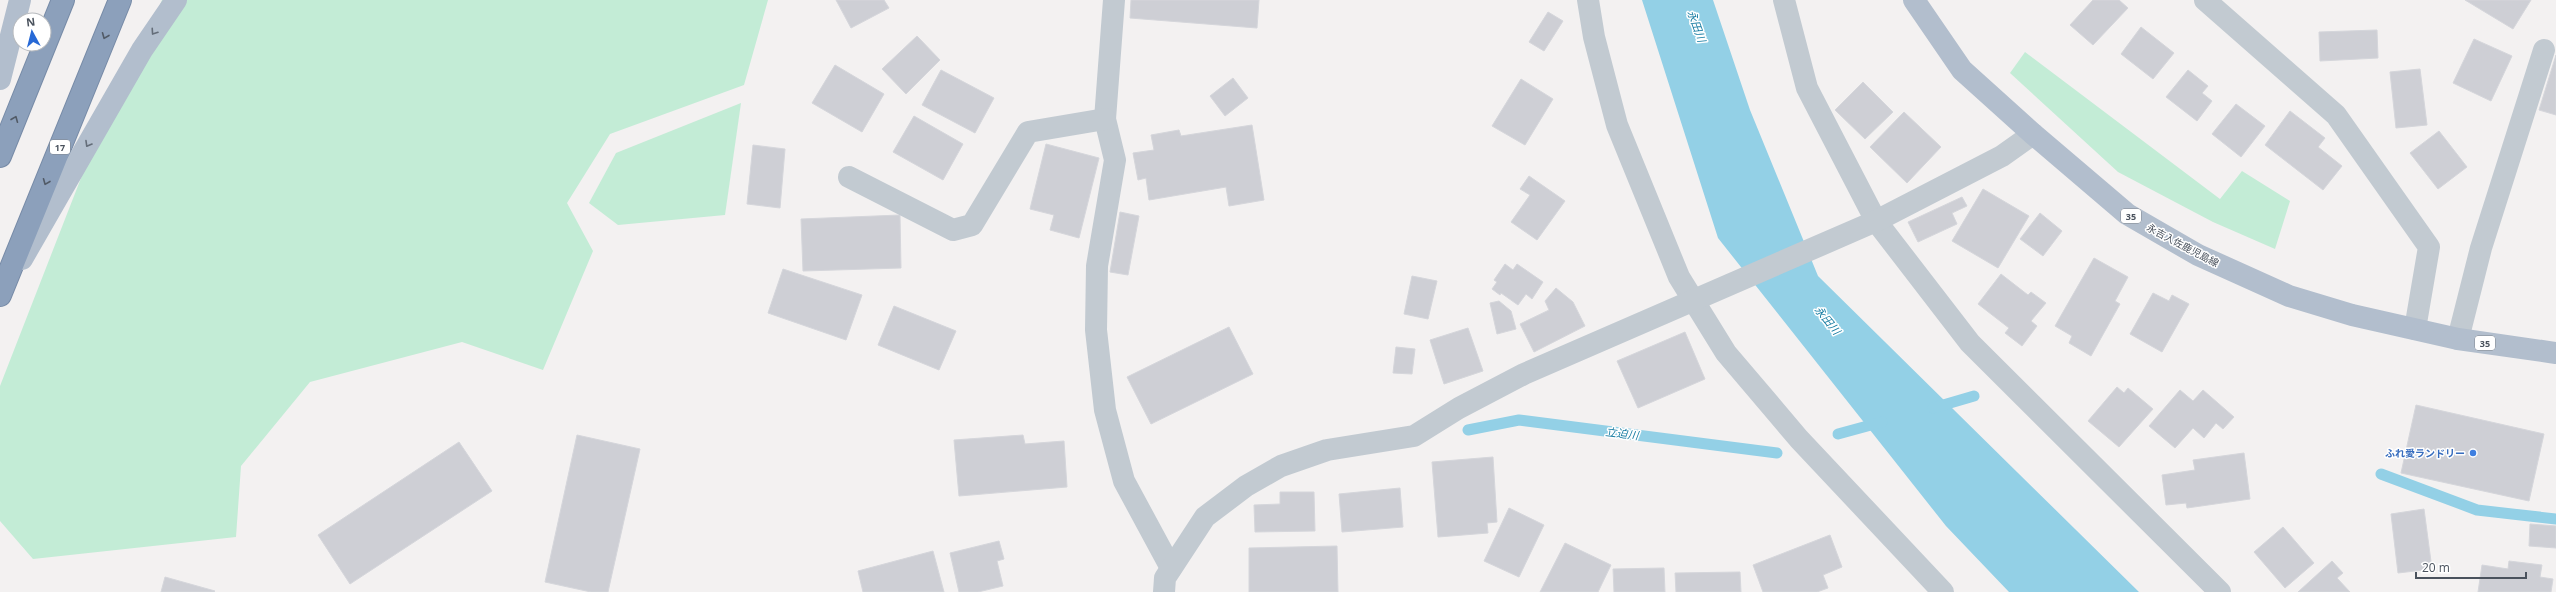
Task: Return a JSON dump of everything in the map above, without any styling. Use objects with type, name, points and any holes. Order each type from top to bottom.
[{"type":"highway","points":[[0,156],[63,0]]},
{"type":"highway","name":"17","points":[[0,296],[120,0]]},
{"type":"main road","points":[[0,79],[20,0]]},
{"type":"main road","points":[[0,296],[142,50],[176,0]]},
{"type":"main road","name":"永吉入佐鹿児島線","points":[[1914,0],[1962,70],[2033,134],[2127,214],[2198,255],[2289,296],[2352,315],[2458,339],[2556,353]]},
{"type":"street","points":[[1114,0],[1105,118],[1115,160],[1097,266],[1096,330],[1105,410],[1124,481],[1171,568]]},
{"type":"street","points":[[1588,0],[1594,37],[1616,125],[1678,277],[1694,300],[1726,353],[1789,427],[1943,592]]},
{"type":"street","points":[[1784,0],[1807,88],[1876,221],[1970,343],[2220,592]]},
{"type":"street","points":[[2205,0],[2336,115],[2429,247],[2415,329]]},
{"type":"street","points":[[2458,339],[2480,248],[2544,50]]},
{"type":"street","points":[[849,177],[953,230],[972,225],[1028,132],[1105,118]]},
{"type":"street","points":[[1164,592],[1165,578],[1205,517],[1246,486],[1281,466],[1327,450],[1414,436],[1459,408],[1524,374],[1876,221],[2002,156],[2033,134]]},
{"type":"green space","points":[[162,0],[768,0],[744,85],[610,134],[567,203],[593,251],[543,370],[462,342],[310,382],[241,466],[236,537],[33,559],[0,521],[0,386],[104,119],[142,50]]},
{"type":"green space","points":[[2025,52],[2220,199],[2242,171],[2290,201],[2275,249],[2213,222],[2118,172],[2010,73]]},
{"type":"green space","points":[[741,103],[725,215],[618,225],[589,203],[616,153]]},
{"type":"water","name":"永田川","points":[[1642,0],[1713,0],[1750,110],[1818,276],[2139,592],[2009,592],[1946,526],[1718,238]]},
{"type":"building","points":[[836,0],[884,0],[889,8],[851,28]]},
{"type":"building","points":[[1131,0],[1259,0],[1257,28],[1130,18]]},
{"type":"building","points":[[2093,0],[2119,0],[2128,8],[2093,45],[2070,25]]},
{"type":"building","points":[[2465,0],[2531,0],[2513,29]]},
{"type":"building","points":[[1548,12],[1563,21],[1544,51],[1529,42]]},
{"type":"building","points":[[2141,27],[2174,53],[2153,79],[2121,54]]},
{"type":"building","points":[[2377,30],[2378,58],[2320,61],[2319,32]]},
{"type":"building","points":[[917,36],[940,60],[906,94],[882,69]]},
{"type":"building","points":[[2474,39],[2512,56],[2491,101],[2453,83]]},
{"type":"building","points":[[2556,55],[2556,115],[2539,110]]},
{"type":"building","points":[[835,65],[884,94],[862,132],[812,103]]},
{"type":"building","points":[[2420,69],[2427,125],[2396,128],[2390,72]]},
{"type":"building","points":[[941,70],[994,98],[975,133],[922,105]]},
{"type":"building","points":[[2188,70],[2208,86],[2202,93],[2212,101],[2197,121],[2166,97]]},
{"type":"building","points":[[1233,78],[1248,98],[1225,116],[1210,96]]},
{"type":"building","points":[[1521,79],[1553,99],[1525,145],[1492,126]]},
{"type":"building","points":[[1863,82],[1893,112],[1865,139],[1835,110]]},
{"type":"building","points":[[2236,104],[2265,126],[2241,157],[2212,134]]},
{"type":"building","points":[[2290,111],[2325,138],[2318,147],[2342,166],[2323,190],[2265,145]]},
{"type":"building","points":[[1904,112],[1941,147],[1907,183],[1870,147]]},
{"type":"building","points":[[914,116],[963,144],[943,180],[893,152]]},
{"type":"building","points":[[1252,125],[1264,200],[1229,206],[1226,187],[1149,200],[1146,178],[1138,180],[1133,153],[1154,150],[1151,135],[1179,130],[1181,136]]},
{"type":"building","points":[[2439,131],[2467,167],[2438,189],[2410,153]]},
{"type":"building","points":[[1046,144],[1099,158],[1079,238],[1050,230],[1054,215],[1030,209]]},
{"type":"building","points":[[753,145],[785,149],[780,208],[747,204]]},
{"type":"building","points":[[1529,176],[1565,201],[1537,240],[1511,222],[1530,195],[1520,189]]},
{"type":"building","points":[[1983,189],[2029,216],[1998,268],[1952,241]]},
{"type":"building","points":[[1962,197],[1967,206],[1952,213],[1957,224],[1918,242],[1908,222]]},
{"type":"building","points":[[1120,212],[1139,216],[1128,275],[1110,272]]},
{"type":"building","points":[[2040,213],[2062,231],[2043,256],[2020,239]]},
{"type":"building","points":[[900,215],[901,268],[803,271],[801,219]]},
{"type":"building","points":[[2094,258],[2128,277],[2115,301],[2120,304],[2091,356],[2069,343],[2072,336],[2055,326]]},
{"type":"building","points":[[1505,264],[1513,270],[1517,264],[1543,282],[1532,299],[1526,294],[1518,305],[1501,293],[1500,295],[1492,289],[1497,282],[1494,280]]},
{"type":"building","points":[[783,269],[862,295],[846,340],[768,313]]},
{"type":"building","points":[[2001,274],[2028,295],[2031,292],[2046,303],[2031,321],[2037,326],[2022,346],[2005,333],[2009,328],[1978,304]]},
{"type":"building","points":[[1412,276],[1437,281],[1428,319],[1404,314]]},
{"type":"building","points":[[1556,288],[1573,302],[1585,326],[1534,352],[1520,324],[1549,310],[1545,301]]},
{"type":"building","points":[[2153,293],[2169,301],[2172,295],[2189,304],[2162,352],[2130,334]]},
{"type":"building","points":[[1499,301],[1511,311],[1516,329],[1497,334],[1490,303]]},
{"type":"building","points":[[894,306],[956,331],[939,370],[878,345]]},
{"type":"building","points":[[1229,327],[1253,374],[1151,424],[1127,377]]},
{"type":"building","points":[[1468,328],[1483,371],[1444,384],[1430,340]]},
{"type":"building","points":[[1685,332],[1705,379],[1638,408],[1617,361]]},
{"type":"building","points":[[1396,347],[1415,349],[1412,374],[1393,373]]},
{"type":"building","points":[[2117,387],[2124,393],[2128,388],[2153,409],[2119,447],[2088,421]]},
{"type":"building","points":[[2180,390],[2193,401],[2203,390],[2234,417],[2223,429],[2216,423],[2204,438],[2193,428],[2175,448],[2149,426]]},
{"type":"building","name":"ふれ愛ランドリー","points":[[2416,405],[2544,434],[2529,501],[2401,473]]},
{"type":"building","points":[[577,435],[640,449],[608,592],[591,592],[545,582]]},
{"type":"building","points":[[1023,435],[1025,444],[1064,441],[1067,487],[959,496],[954,440]]},
{"type":"building","points":[[459,442],[492,491],[350,584],[318,535]]},
{"type":"building","points":[[2244,453],[2250,499],[2187,508],[2186,503],[2166,505],[2162,475],[2195,470],[2193,460]]},
{"type":"building","points":[[1493,457],[1497,522],[1487,523],[1488,533],[1438,537],[1432,462]]},
{"type":"building","points":[[1400,488],[1403,527],[1342,532],[1339,494]]},
{"type":"building","points":[[1280,492],[1314,492],[1315,531],[1255,532],[1254,505],[1280,504]]},
{"type":"building","points":[[1509,508],[1544,525],[1519,577],[1484,561]]},
{"type":"building","points":[[2424,509],[2432,569],[2398,573],[2391,514]]},
{"type":"building","points":[[2530,524],[2556,526],[2556,548],[2529,546]]},
{"type":"building","points":[[2283,527],[2314,563],[2285,588],[2254,552]]},
{"type":"building","points":[[1830,535],[1842,567],[1823,575],[1828,588],[1817,592],[1763,592],[1753,565]]},
{"type":"building","points":[[999,541],[1004,559],[997,561],[1003,586],[978,592],[959,592],[950,553]]},
{"type":"building","points":[[1565,543],[1611,565],[1598,592],[1540,592]]},
{"type":"building","points":[[1337,546],[1338,592],[1249,592],[1249,548]]},
{"type":"building","points":[[933,551],[944,592],[863,592],[858,571]]},
{"type":"building","points":[[2332,561],[2343,573],[2337,578],[2350,592],[2298,592]]},
{"type":"building","points":[[2509,561],[2542,565],[2540,577],[2553,579],[2551,592],[2478,592],[2482,565],[2508,569]]},
{"type":"building","points":[[1664,568],[1665,592],[1614,592],[1613,569]]},
{"type":"building","points":[[1740,572],[1741,592],[1676,592],[1675,573]]},
{"type":"building","points":[[165,577],[215,591],[161,592]]},
{"type":"waterway","points":[[1933,408],[1974,396]]},
{"type":"waterway","name":"立迫川","points":[[1468,430],[1519,420],[1777,453]]},
{"type":"waterway","name":"立迫川","points":[[1838,434],[1882,422]]},
{"type":"waterway","points":[[2381,474],[2477,510],[2556,519]]},
{"type":"place","name":"ふれ愛ランドリー","points":[[2473,453]]}]
